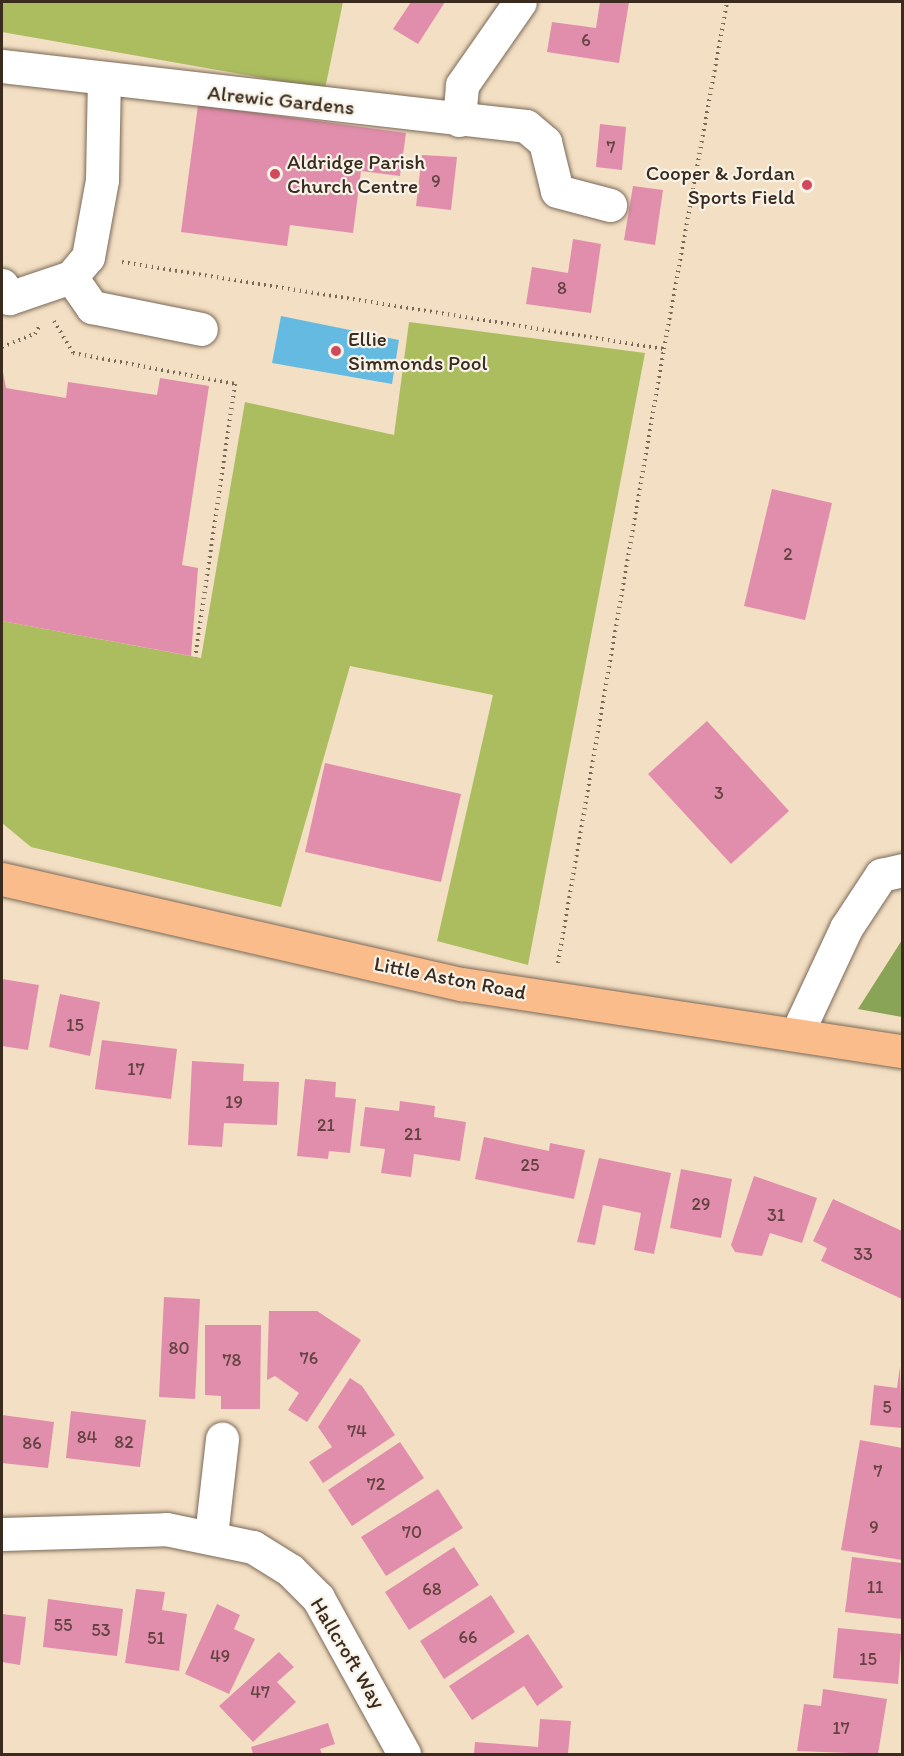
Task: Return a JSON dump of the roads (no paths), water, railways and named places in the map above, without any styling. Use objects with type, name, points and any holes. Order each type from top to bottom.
[{"type":"main road","name":"Little Aston Road","points":[[2,879],[462,984],[798,1031],[903,1051]]},
{"type":"street","points":[[459,120],[462,85],[520,2]]},
{"type":"street","name":"Alrewic Gardens","points":[[2,66],[526,126],[545,142],[557,191],[610,206]]},
{"type":"street","points":[[2,285],[9,298],[71,277],[88,257],[102,180],[104,79]]},
{"type":"street","points":[[71,277],[92,307],[201,329]]},
{"type":"street","points":[[798,1031],[846,928],[881,875],[903,870]]},
{"type":"street","points":[[211,1536],[222,1439]]},
{"type":"street","name":"Hallcroft Way","points":[[2,1534],[166,1529],[211,1536],[253,1547],[290,1570],[318,1598],[404,1755]]},
{"type":"water","name":"Ellie Simmonds Pool","points":[[281,316],[399,340],[392,384],[272,363]]},
{"type":"place","name":"Aldridge Parish Church Centre","points":[[275,174]]},
{"type":"place","name":"Cooper & Jordan Sports Field","points":[[807,185]]},
{"type":"place","name":"Ellie Simmonds Pool","points":[[336,351]]}]
